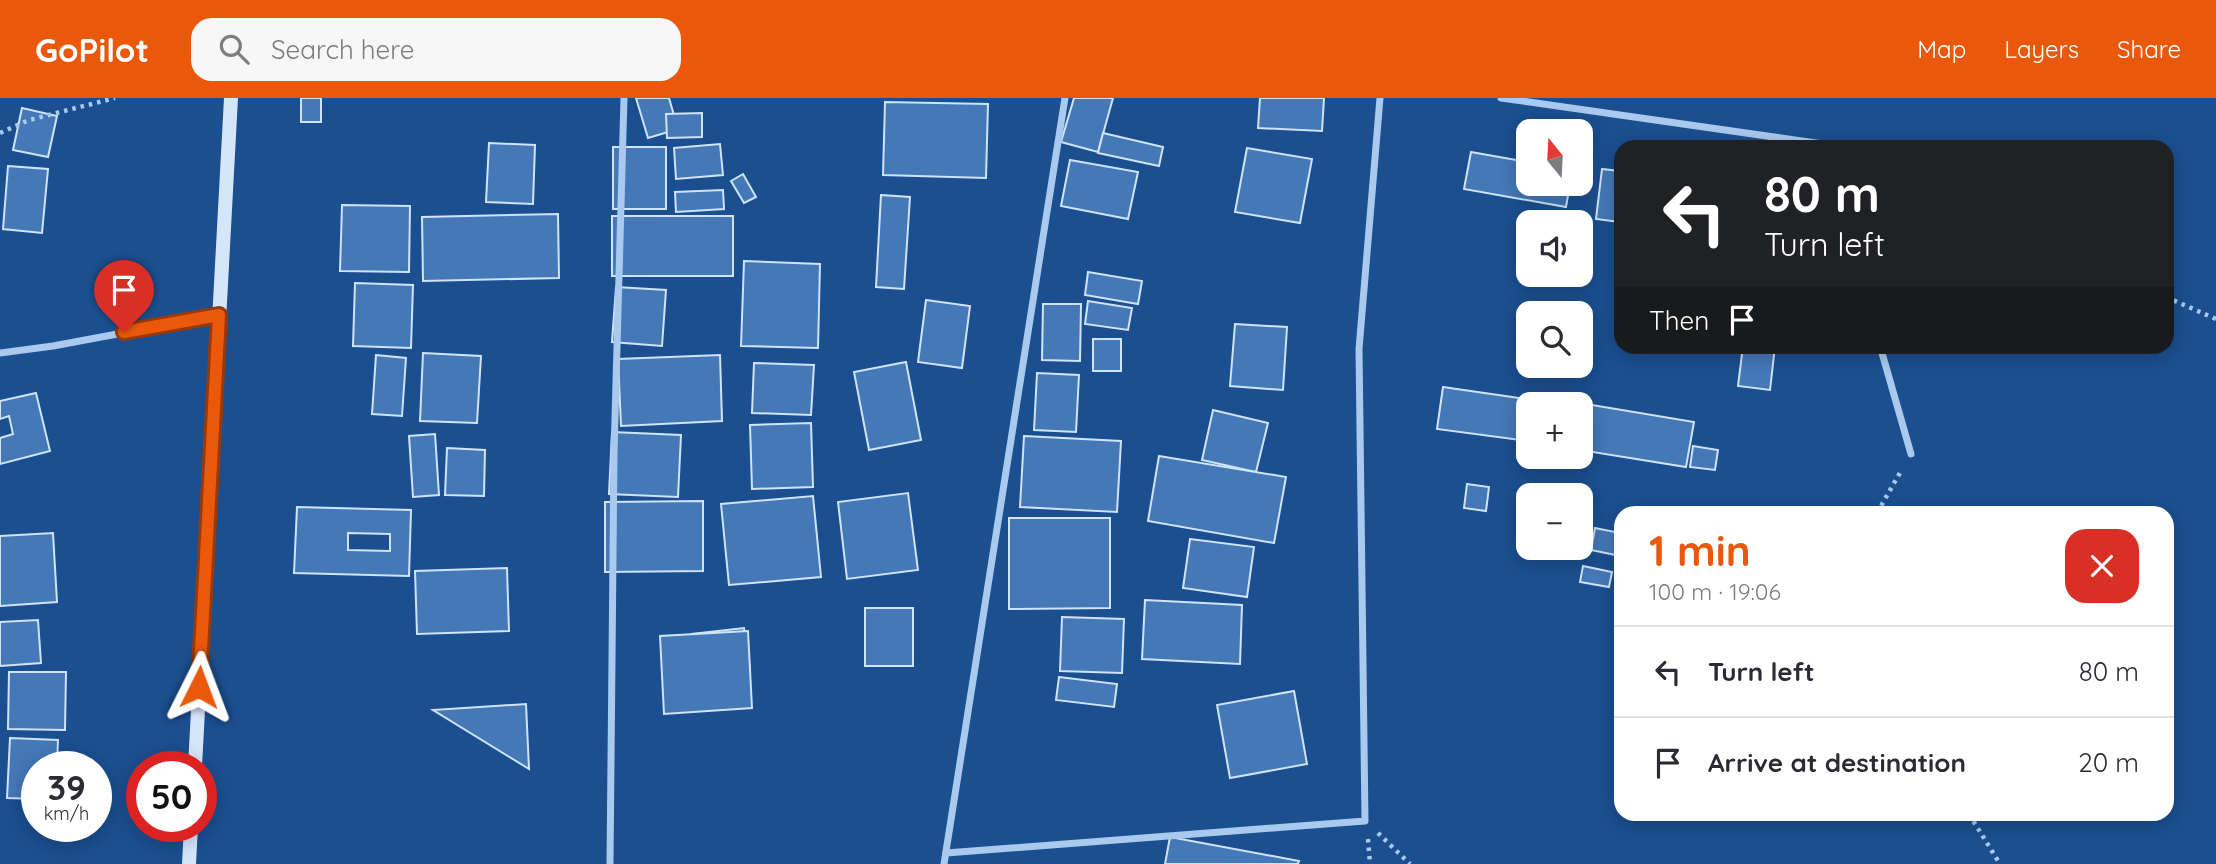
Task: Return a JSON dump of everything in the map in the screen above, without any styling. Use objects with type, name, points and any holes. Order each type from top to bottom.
[{"type":"main road","points":[[196,751],[231,98]]},
{"type":"main road","points":[[189,864],[190,842]]},
{"type":"street","points":[[610,864],[614,454],[624,98]]},
{"type":"street","points":[[944,864],[1065,98]]},
{"type":"street","points":[[946,853],[1365,821],[1359,349],[1380,98]]},
{"type":"street","points":[[1501,98],[1795,140]]},
{"type":"street","points":[[0,353],[53,346],[219,315]]},
{"type":"street","points":[[1882,354],[1910,454]]},
{"type":"path","points":[[0,133],[29,120],[116,98]]},
{"type":"path","points":[[2174,301],[2216,319]]},
{"type":"path","points":[[1881,506],[1910,454]]},
{"type":"path","points":[[1365,821],[1410,864]]},
{"type":"path","points":[[1973,821],[2000,864]]},
{"type":"building","points":[[301,98],[321,98],[321,122],[301,122]]},
{"type":"building","points":[[636,98],[669,98],[678,129],[648,138]]},
{"type":"building","points":[[1074,98],[1113,98],[1098,152],[1061,142]]},
{"type":"building","points":[[1260,98],[1324,98],[1322,131],[1258,128]]},
{"type":"building","points":[[885,102],[988,104],[986,178],[883,175]]},
{"type":"building","points":[[22,108],[57,116],[48,157],[13,150]]},
{"type":"building","points":[[702,113],[702,137],[667,138],[666,114]]},
{"type":"building","points":[[1103,133],[1163,147],[1159,166],[1098,153]]},
{"type":"building","points":[[489,143],[535,145],[533,204],[486,202]]},
{"type":"building","points":[[720,144],[723,175],[676,179],[674,148]]},
{"type":"building","points":[[613,147],[666,147],[666,209],[613,209]]},
{"type":"building","points":[[1247,148],[1312,159],[1300,223],[1235,212]]},
{"type":"building","points":[[1471,152],[1516,160],[1516,196],[1568,196],[1566,207],[1464,189]]},
{"type":"building","points":[[1070,160],[1138,172],[1128,219],[1061,206]]},
{"type":"building","points":[[8,166],[48,169],[42,233],[3,229]]},
{"type":"building","points":[[1602,169],[1614,170],[1614,221],[1596,219]]},
{"type":"building","points":[[743,174],[756,197],[744,203],[731,181]]},
{"type":"building","points":[[723,190],[724,209],[676,212],[675,192]]},
{"type":"building","points":[[881,195],[910,197],[904,289],[876,287]]},
{"type":"building","points":[[342,205],[410,206],[409,272],[340,271]]},
{"type":"building","points":[[558,214],[559,278],[423,281],[422,217]]},
{"type":"building","points":[[612,216],[733,216],[733,276],[612,276]]},
{"type":"building","points":[[744,261],[820,264],[818,348],[741,346]]},
{"type":"building","points":[[1088,272],[1142,281],[1138,304],[1085,295]]},
{"type":"building","points":[[355,283],[413,285],[411,348],[353,346]]},
{"type":"building","points":[[616,287],[666,290],[662,346],[612,342]]},
{"type":"building","points":[[926,300],[970,306],[962,368],[918,362]]},
{"type":"building","points":[[1088,301],[1132,308],[1128,330],[1085,324]]},
{"type":"building","points":[[1043,304],[1081,304],[1080,361],[1042,360]]},
{"type":"building","points":[[1235,324],[1287,327],[1283,390],[1230,386]]},
{"type":"building","points":[[1093,339],[1121,339],[1121,371],[1093,371]]},
{"type":"building","points":[[423,353],[481,356],[477,423],[420,421]]},
{"type":"building","points":[[1742,354],[1774,354],[1770,390],[1738,386]]},
{"type":"building","points":[[376,355],[406,358],[402,416],[372,414]]},
{"type":"building","points":[[720,355],[722,421],[621,426],[618,359]]},
{"type":"building","points":[[906,362],[921,440],[869,450],[854,372]]},
{"type":"building","points":[[754,363],[814,365],[811,415],[752,413]]},
{"type":"building","points":[[1037,373],[1079,375],[1076,432],[1034,430]]},
{"type":"building","points":[[1443,387],[1516,398],[1516,439],[1437,429]]},
{"type":"building","points":[[36,393],[50,451],[0,464],[0,438],[13,434],[9,416],[0,419],[0,401]]},
{"type":"building","points":[[1593,405],[1694,422],[1686,467],[1593,452]]},
{"type":"building","points":[[1213,410],[1268,423],[1256,472],[1202,460]]},
{"type":"building","points":[[811,423],[813,487],[752,489],[750,425]]},
{"type":"building","points":[[612,432],[681,435],[678,497],[609,494]]},
{"type":"building","points":[[435,434],[439,495],[413,497],[409,436]]},
{"type":"building","points":[[1024,436],[1121,441],[1117,512],[1020,507]]},
{"type":"building","points":[[1693,446],[1718,450],[1715,470],[1690,467]]},
{"type":"building","points":[[447,448],[485,450],[484,496],[445,495]]},
{"type":"building","points":[[1159,456],[1286,477],[1274,543],[1148,521]]},
{"type":"building","points":[[1467,484],[1489,487],[1486,511],[1464,508]]},
{"type":"building","points":[[908,493],[918,570],[847,579],[838,502]]},
{"type":"building","points":[[813,496],[821,577],[729,585],[721,504]]},
{"type":"building","points":[[703,501],[703,571],[605,572],[605,502]]},
{"type":"building","points":[[297,507],[411,510],[409,576],[294,573]],"holes":[[[348,533],[390,534],[390,551],[348,550]]]},
{"type":"building","points":[[1009,518],[1110,518],[1110,608],[1009,609]]},
{"type":"building","points":[[1595,528],[1614,532],[1614,555],[1593,550]]},
{"type":"building","points":[[53,533],[57,602],[0,606],[0,536]]},
{"type":"building","points":[[1190,539],[1254,547],[1247,597],[1183,588]]},
{"type":"building","points":[[1583,566],[1612,572],[1609,587],[1580,582]]},
{"type":"building","points":[[507,568],[509,631],[417,634],[415,571]]},
{"type":"building","points":[[1145,600],[1242,605],[1240,664],[1142,659]]},
{"type":"building","points":[[865,608],[913,608],[913,666],[865,666]]},
{"type":"building","points":[[1062,617],[1124,619],[1122,673],[1060,671]]},
{"type":"building","points":[[38,620],[41,663],[0,666],[0,622]]},
{"type":"building","points":[[744,628],[750,669],[697,676],[692,634]]},
{"type":"building","points":[[748,631],[752,708],[664,714],[660,636]]},
{"type":"building","points":[[9,672],[66,672],[65,730],[8,729]]},
{"type":"building","points":[[1059,677],[1117,684],[1114,707],[1056,700]]},
{"type":"building","points":[[1294,691],[1307,764],[1230,778],[1217,705]]},
{"type":"building","points":[[526,704],[529,769],[433,710]]},
{"type":"building","points":[[10,738],[58,740],[58,751],[21,751],[21,798],[7,798]]},
{"type":"building","points":[[1170,837],[1299,861],[1298,864],[1165,864]]},
{"type":"route","points":[[124,332],[219,315],[199,687]]}]
